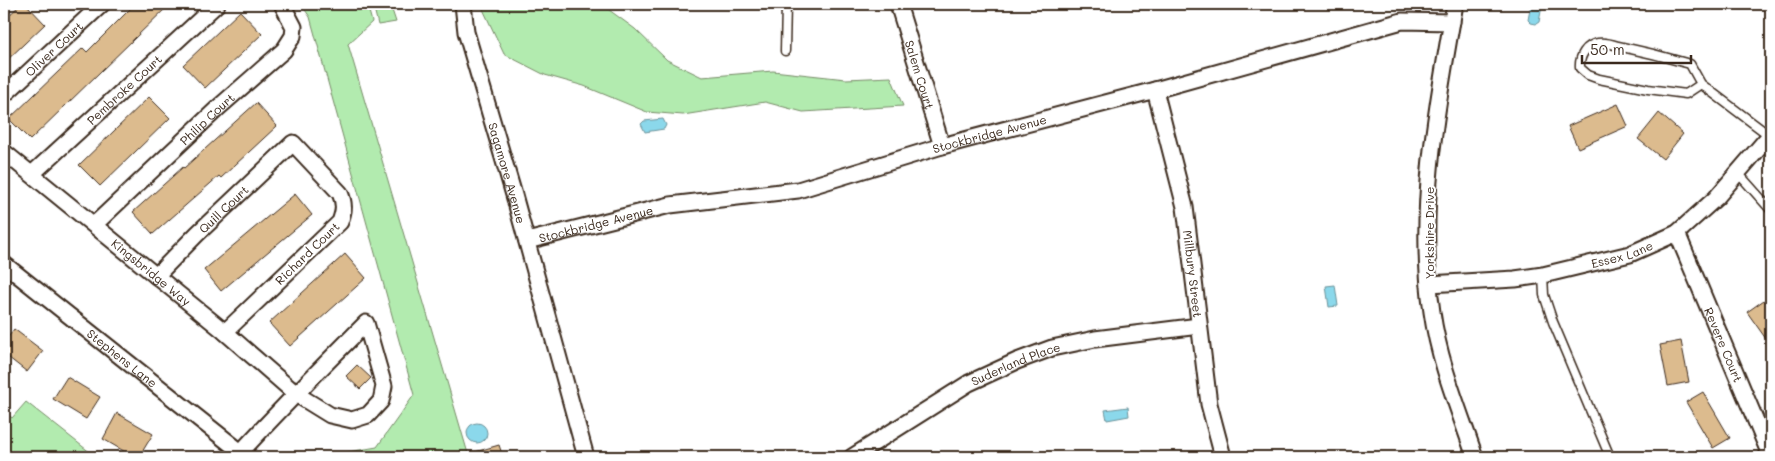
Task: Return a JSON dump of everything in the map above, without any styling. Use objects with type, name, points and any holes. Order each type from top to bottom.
[{"type":"street","name":"Oliver Court","points":[[4,95],[102,4]]},
{"type":"street","name":"Pembroke Court","points":[[32,174],[216,4]]},
{"type":"street","name":"Philip Court","points":[[94,225],[219,107],[284,50],[293,36],[294,26],[282,4]]},
{"type":"street","name":"Sagamore Avenue","points":[[463,4],[466,32],[527,241],[586,457]]},
{"type":"street","name":"Salem Court","points":[[898,4],[942,146]]},
{"type":"street","name":"Yorkshire Drive","points":[[1455,4],[1437,111],[1427,194],[1429,284],[1432,314],[1440,352],[1475,457]]},
{"type":"street","name":"Stockbridge Avenue","points":[[527,241],[670,205],[798,190],[942,146],[1155,90],[1402,21],[1452,22]]},
{"type":"street","name":"Millbury Street","points":[[1155,90],[1185,207],[1208,404],[1223,457]]},
{"type":"street","name":"Essex Lane","points":[[1429,284],[1515,279],[1542,275],[1630,254],[1676,233],[1716,198],[1770,135]]},
{"type":"street","name":"Quill Court","points":[[156,276],[197,234],[293,143]]},
{"type":"street","name":"Richard Court","points":[[225,332],[340,222],[344,212],[344,202],[340,193],[293,143]]},
{"type":"street","name":"Kingsbridge Way","points":[[4,152],[225,332],[296,394],[330,415],[352,420],[368,415],[381,401],[384,386],[366,323],[296,394]]},
{"type":"street","name":"Revere Court","points":[[1676,233],[1771,457]]},
{"type":"street","name":"Stephens Lane","points":[[4,264],[244,455]]},
{"type":"street","name":"Suderland Place","points":[[852,457],[969,383],[1017,361],[1052,348],[1095,339],[1199,326]]},
{"type":"street","points":[[244,455],[296,394]]},
{"type":"lane","points":[[785,51],[786,4]]},
{"type":"lane","points":[[1701,84],[1686,94],[1648,89],[1592,77],[1580,68],[1579,61],[1583,52],[1589,46],[1600,42],[1632,48],[1690,64],[1701,84],[1770,135]]},
{"type":"lane","points":[[1738,173],[1771,210]]},
{"type":"lane","points":[[1542,275],[1544,295],[1553,322],[1610,457]]},
{"type":"green space","points":[[301,4],[367,4],[372,22],[348,44],[469,457],[326,457],[377,447],[414,395],[310,17]]},
{"type":"green space","points":[[373,4],[390,4],[396,22],[378,25]]},
{"type":"green space","points":[[486,4],[601,4],[635,29],[667,60],[702,77],[773,71],[846,79],[891,77],[903,106],[803,112],[765,102],[683,115],[647,112],[584,86],[545,75],[504,54],[482,7]]},
{"type":"green space","points":[[26,402],[96,457],[4,457],[4,411],[12,418]]},
{"type":"water","points":[[1531,4],[1540,4],[1542,6],[1539,22],[1536,24],[1528,20]]},
{"type":"water","points":[[663,119],[666,125],[664,129],[645,132],[641,124],[644,121]]},
{"type":"water","points":[[1335,285],[1338,306],[1329,307],[1326,286]]},
{"type":"water","points":[[1128,407],[1129,416],[1107,420],[1105,410]]},
{"type":"water","points":[[477,423],[484,426],[487,433],[484,440],[477,443],[470,440],[467,433],[470,426]]},
{"type":"building","points":[[21,4],[26,4],[45,24],[4,63],[4,20]]},
{"type":"building","points":[[135,4],[170,4],[30,140],[9,119],[83,48],[87,52]]},
{"type":"building","points":[[240,11],[262,34],[205,88],[183,65]]},
{"type":"building","points":[[149,97],[170,118],[100,186],[79,165]]},
{"type":"building","points":[[256,103],[277,126],[221,178],[219,176],[153,234],[133,212]]},
{"type":"building","points":[[1618,104],[1628,126],[1578,148],[1568,126]]},
{"type":"building","points":[[1659,113],[1683,134],[1663,159],[1638,139]]},
{"type":"building","points":[[295,194],[312,215],[221,291],[204,270]]},
{"type":"building","points":[[345,254],[366,278],[290,346],[269,323]]},
{"type":"building","points":[[1764,300],[1771,310],[1771,346],[1747,312]]},
{"type":"building","points":[[14,329],[43,351],[27,372],[4,354],[4,343]]},
{"type":"building","points":[[1681,341],[1689,382],[1668,386],[1660,345]]},
{"type":"building","points":[[357,365],[371,378],[360,389],[346,376]]},
{"type":"building","points":[[67,377],[100,397],[86,419],[53,399]]},
{"type":"building","points":[[1703,392],[1730,438],[1713,448],[1686,402]]},
{"type":"building","points":[[117,413],[153,434],[139,457],[134,457],[103,439]]},
{"type":"building","points":[[499,445],[503,457],[468,457],[468,454]]}]
